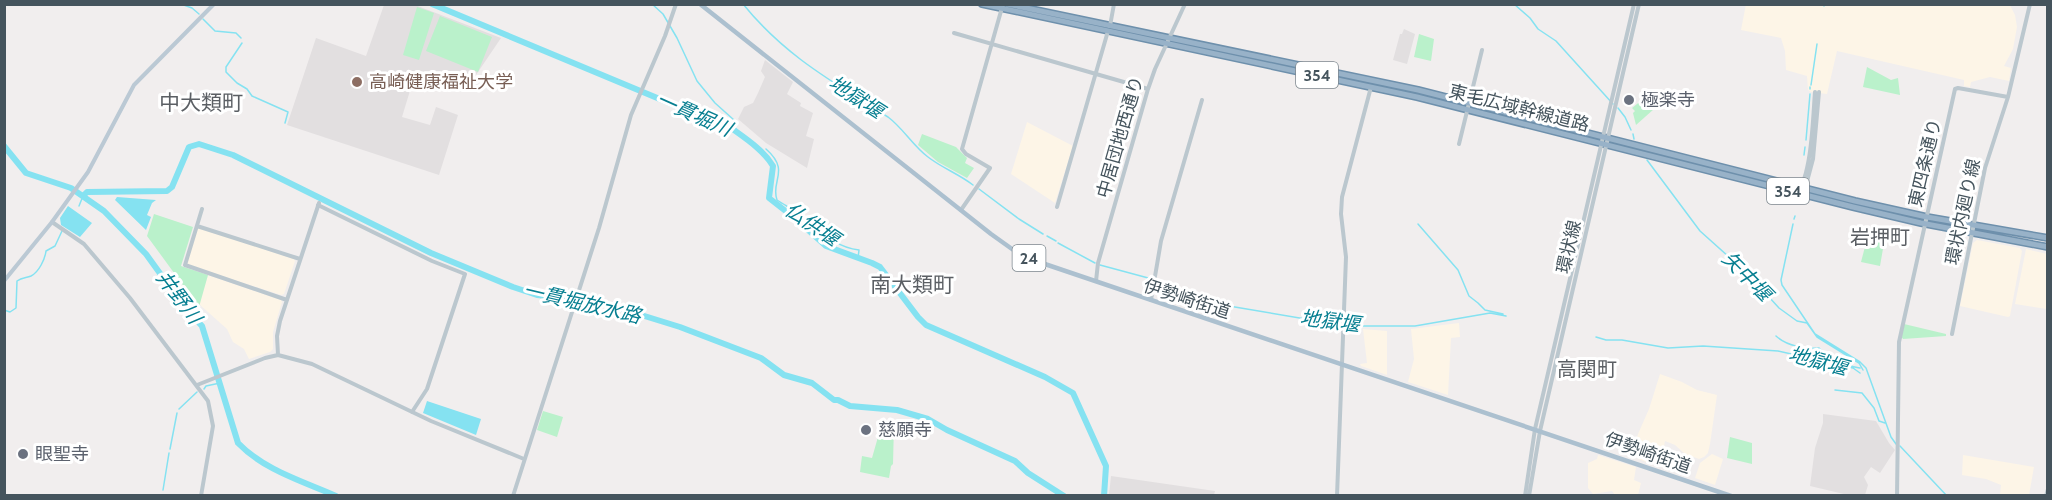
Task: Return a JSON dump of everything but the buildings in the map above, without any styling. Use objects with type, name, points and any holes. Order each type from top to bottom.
[{"type":"highway","name":"東毛広域幹線道路","points":[[982,4],[1004,6],[1168,41],[1367,79],[1606,137],[1925,224],[2048,247]]},
{"type":"highway","name":"東毛広域幹線道路","points":[[1168,41],[1467,109],[1604,145],[1802,191],[1927,217],[2048,238]]},
{"type":"main road","points":[[4,281],[52,222],[92,166],[134,85],[214,4]]},
{"type":"main road","name":"伊勢崎街道","points":[[700,4],[1006,245],[1023,255],[1048,266],[1150,301],[1731,495]]},
{"type":"street","points":[[513,495],[611,189],[631,115],[665,36],[676,4]]},
{"type":"street","points":[[1057,207],[1109,29],[1114,4]]},
{"type":"street","name":"中居団地西通り","points":[[1096,282],[1098,263],[1148,89],[1185,4]]},
{"type":"street","name":"環状線","points":[[1606,137],[1634,4]]},
{"type":"street","name":"環状線","points":[[1527,495],[1538,430],[1639,4]]},
{"type":"street","points":[[2008,97],[2030,4]]},
{"type":"street","points":[[961,210],[990,168],[966,154],[962,148],[1004,6]]},
{"type":"street","points":[[954,33],[1148,89]]},
{"type":"street","points":[[1459,144],[1482,50]]},
{"type":"street","points":[[1337,495],[1346,257],[1341,214],[1342,197],[1371,87]]},
{"type":"street","name":"東四条通り","points":[[1897,495],[1899,342],[1955,89],[2008,97]]},
{"type":"street","points":[[1802,191],[1810,151],[1817,92]]},
{"type":"street","name":"環状内廻り線","points":[[1952,334],[1986,164],[2008,97]]},
{"type":"street","points":[[1150,301],[1161,241],[1202,100]]},
{"type":"street","points":[[278,355],[277,336],[318,204],[432,261],[465,274],[427,389],[412,412]]},
{"type":"street","points":[[202,209],[185,263],[187,267],[287,300]]},
{"type":"street","points":[[52,222],[84,244],[130,298],[208,401],[213,426],[201,495]]},
{"type":"street","points":[[197,226],[300,259]]},
{"type":"street","points":[[197,385],[278,355],[312,364],[412,412],[524,459]]},
{"type":"street","points":[[2046,495],[2048,489]]},
{"type":"shaded area","points":[[1746,4],[2010,5],[2017,27],[2013,49],[2004,66],[2011,68],[2009,81],[1990,77],[1971,82],[1970,87],[1964,86],[1964,80],[1837,51],[1827,94],[1811,92],[1808,90],[1807,76],[1786,70],[1785,51],[1781,38],[1741,30]]},
{"type":"shaded area","name":"高崎健康福祉大学","points":[[384,5],[415,5],[501,38],[476,75],[469,90],[416,71],[402,117],[430,125],[436,107],[458,115],[439,175],[287,125],[316,38],[366,56]]},
{"type":"shaded area","points":[[1404,29],[1415,34],[1407,64],[1393,60],[1400,34]]},
{"type":"shaded area","points":[[765,60],[793,82],[787,94],[801,103],[800,106],[813,113],[806,136],[814,139],[807,168],[766,143],[738,119],[744,107],[753,103],[758,93],[765,77],[761,71]]},
{"type":"shaded area","points":[[1027,122],[1073,146],[1055,203],[1011,174]]},
{"type":"shaded area","points":[[200,228],[294,259],[284,294],[281,295],[188,265],[197,229]]},
{"type":"shaded area","points":[[1977,240],[2020,248],[2022,251],[2008,317],[1960,306],[1973,243]]},
{"type":"shaded area","points":[[2026,249],[2047,254],[2047,309],[2015,304]]},
{"type":"shaded area","points":[[208,275],[281,300],[273,332],[273,349],[270,352],[249,359],[244,349],[233,342],[227,329],[199,304]]},
{"type":"shaded area","points":[[1459,323],[1460,337],[1451,338],[1448,395],[1408,382],[1414,359],[1411,329]]},
{"type":"shaded area","points":[[1363,329],[1387,331],[1387,375],[1361,366],[1360,364],[1367,363]]},
{"type":"shaded area","points":[[1660,374],[1697,390],[1717,395],[1710,444],[1708,453],[1704,457],[1699,459],[1685,454],[1675,445],[1665,441],[1660,467],[1638,459],[1640,452],[1634,447]]},
{"type":"shaded area","points":[[1823,414],[1876,421],[1895,450],[1880,473],[1871,467],[1864,477],[1868,485],[1865,495],[1848,495],[1810,486],[1815,448],[1823,423]]},
{"type":"shaded area","points":[[1712,454],[1723,459],[1715,485],[1695,478],[1700,463]]},
{"type":"shaded area","points":[[1598,455],[1636,467],[1634,480],[1641,483],[1638,495],[1615,495],[1612,491],[1593,494],[1588,488],[1588,463],[1597,459]]},
{"type":"shaded area","points":[[1963,455],[2034,467],[2029,495],[2000,495],[2001,485],[1986,479],[1962,475]]},
{"type":"shaded area","points":[[1111,476],[1215,491],[1214,495],[1109,495]]},
{"type":"green space","points":[[417,7],[434,13],[419,60],[403,55]]},
{"type":"green space","points":[[440,16],[492,37],[478,72],[426,51]]},
{"type":"green space","points":[[1419,34],[1434,39],[1431,61],[1414,57]]},
{"type":"green space","points":[[1867,67],[1891,80],[1898,78],[1900,95],[1863,87]]},
{"type":"green space","points":[[1649,91],[1654,109],[1636,125],[1633,113],[1635,111],[1632,108],[1642,100],[1640,95]]},
{"type":"green space","points":[[922,134],[956,147],[967,158],[965,163],[974,168],[967,178],[938,162],[918,145]]},
{"type":"green space","points":[[154,214],[193,227],[181,266],[208,275],[199,307],[147,236]]},
{"type":"green space","points":[[1867,239],[1884,243],[1880,266],[1861,262]]},
{"type":"green space","points":[[1904,324],[1946,334],[1946,336],[1903,339],[1901,336]]},
{"type":"green space","points":[[543,411],[563,417],[557,437],[537,430]]},
{"type":"green space","points":[[882,423],[894,425],[893,464],[889,478],[860,472],[862,456],[872,458]]},
{"type":"green space","points":[[1730,437],[1752,443],[1752,464],[1727,458]]},
{"type":"water","points":[[117,197],[156,200],[152,203],[147,215],[151,217],[146,230],[115,200]]},
{"type":"water","points":[[68,206],[92,223],[80,237],[61,225],[60,218]]},
{"type":"water","points":[[427,401],[481,419],[476,435],[423,413]]},
{"type":"waterway","points":[[181,4],[192,8],[199,14]]},
{"type":"waterway","name":"一貫堀川","points":[[432,4],[734,130],[745,138],[773,166],[769,198],[826,246],[880,267],[926,325],[1045,377],[1073,393],[1106,466],[1104,496]]},
{"type":"waterway","points":[[652,4],[663,14],[697,81],[715,103],[734,120]]},
{"type":"waterway","name":"地獄堰","points":[[743,4],[776,39],[793,53],[829,80],[888,117],[928,157],[973,185]]},
{"type":"waterway","name":"矢中堰","points":[[1514,4],[1530,18],[1538,29],[1556,41],[1613,104]]},
{"type":"waterway","points":[[203,19],[215,31],[236,33],[241,38]]},
{"type":"waterway","points":[[242,43],[226,67],[226,72],[252,96],[288,112],[285,123]]},
{"type":"waterway","points":[[1811,85],[1817,44]]},
{"type":"waterway","points":[[1806,140],[1810,94]]},
{"type":"waterway","name":"矢中堰","points":[[1618,108],[1631,130]]},
{"type":"waterway","name":"矢中堰","points":[[1633,134],[1634,139]]},
{"type":"waterway","name":"一貫堀放水路","points":[[83,196],[87,192],[167,191],[172,187],[189,147],[199,144],[233,155],[431,253],[513,287],[537,295],[596,301],[680,327],[761,358],[784,375],[812,383],[834,400],[850,406],[897,410],[928,419],[1015,461],[1028,473],[1064,496]]},
{"type":"waterway","name":"井野川","points":[[4,146],[26,173],[71,188],[104,211],[146,254],[185,308],[202,326],[238,443],[271,468],[336,496]]},
{"type":"waterway","points":[[1804,155],[1805,147]]},
{"type":"waterway","name":"仏供堰","points":[[766,149],[779,170],[776,187],[777,200],[834,241],[859,250],[858,258]]},
{"type":"waterway","name":"矢中堰","points":[[1647,160],[1700,231],[1748,274],[1779,308],[1797,321],[1807,323],[1817,337],[1859,363],[1863,370]]},
{"type":"waterway","name":"地獄堰","points":[[979,189],[1043,234]]},
{"type":"waterway","points":[[79,206],[83,196]]},
{"type":"waterway","points":[[1418,224],[1458,270],[1469,296],[1485,310],[1503,314]]},
{"type":"waterway","name":"矢中堰","points":[[1793,224],[1781,280],[1782,285],[1815,334],[1866,368],[1891,437],[1896,444]]},
{"type":"waterway","points":[[4,310],[10,312],[16,308],[17,281],[37,272],[46,251],[55,246],[62,231]]},
{"type":"waterway","name":"地獄堰","points":[[1047,236],[1056,241]]},
{"type":"waterway","name":"地獄堰","points":[[1058,243],[1095,263]]},
{"type":"waterway","name":"地獄堰","points":[[1100,265],[1152,279]]},
{"type":"waterway","name":"地獄堰","points":[[1157,280],[1217,304],[1347,326],[1415,326],[1490,313],[1506,316]]},
{"type":"waterway","points":[[1776,336],[1796,346],[1819,348],[1837,362],[1860,368]]},
{"type":"waterway","name":"地獄堰","points":[[1596,337],[1668,348],[1703,346],[1778,351],[1853,368],[1860,373]]},
{"type":"waterway","points":[[204,389],[206,386],[220,383]]},
{"type":"waterway","points":[[1835,390],[1862,393],[1874,408],[1879,421],[1885,423]]},
{"type":"waterway","points":[[179,409],[197,392]]},
{"type":"waterway","points":[[170,449],[177,413]]},
{"type":"waterway","points":[[1900,446],[1947,496]]},
{"type":"waterway","points":[[163,490],[169,453]]},
{"type":"place","name":"高崎健康福祉大学","points":[[357,82]]},
{"type":"place","name":"極楽寺","points":[[1629,100]]},
{"type":"place","name":"慈願寺","points":[[866,430]]},
{"type":"place","name":"眼聖寺","points":[[23,454]]},
{"type":"district","name":"中大類町","points":[[201,102]]},
{"type":"district","name":"岩押町","points":[[1880,237]]},
{"type":"district","name":"南大類町","points":[[912,284]]},
{"type":"district","name":"高関町","points":[[1587,369]]}]
